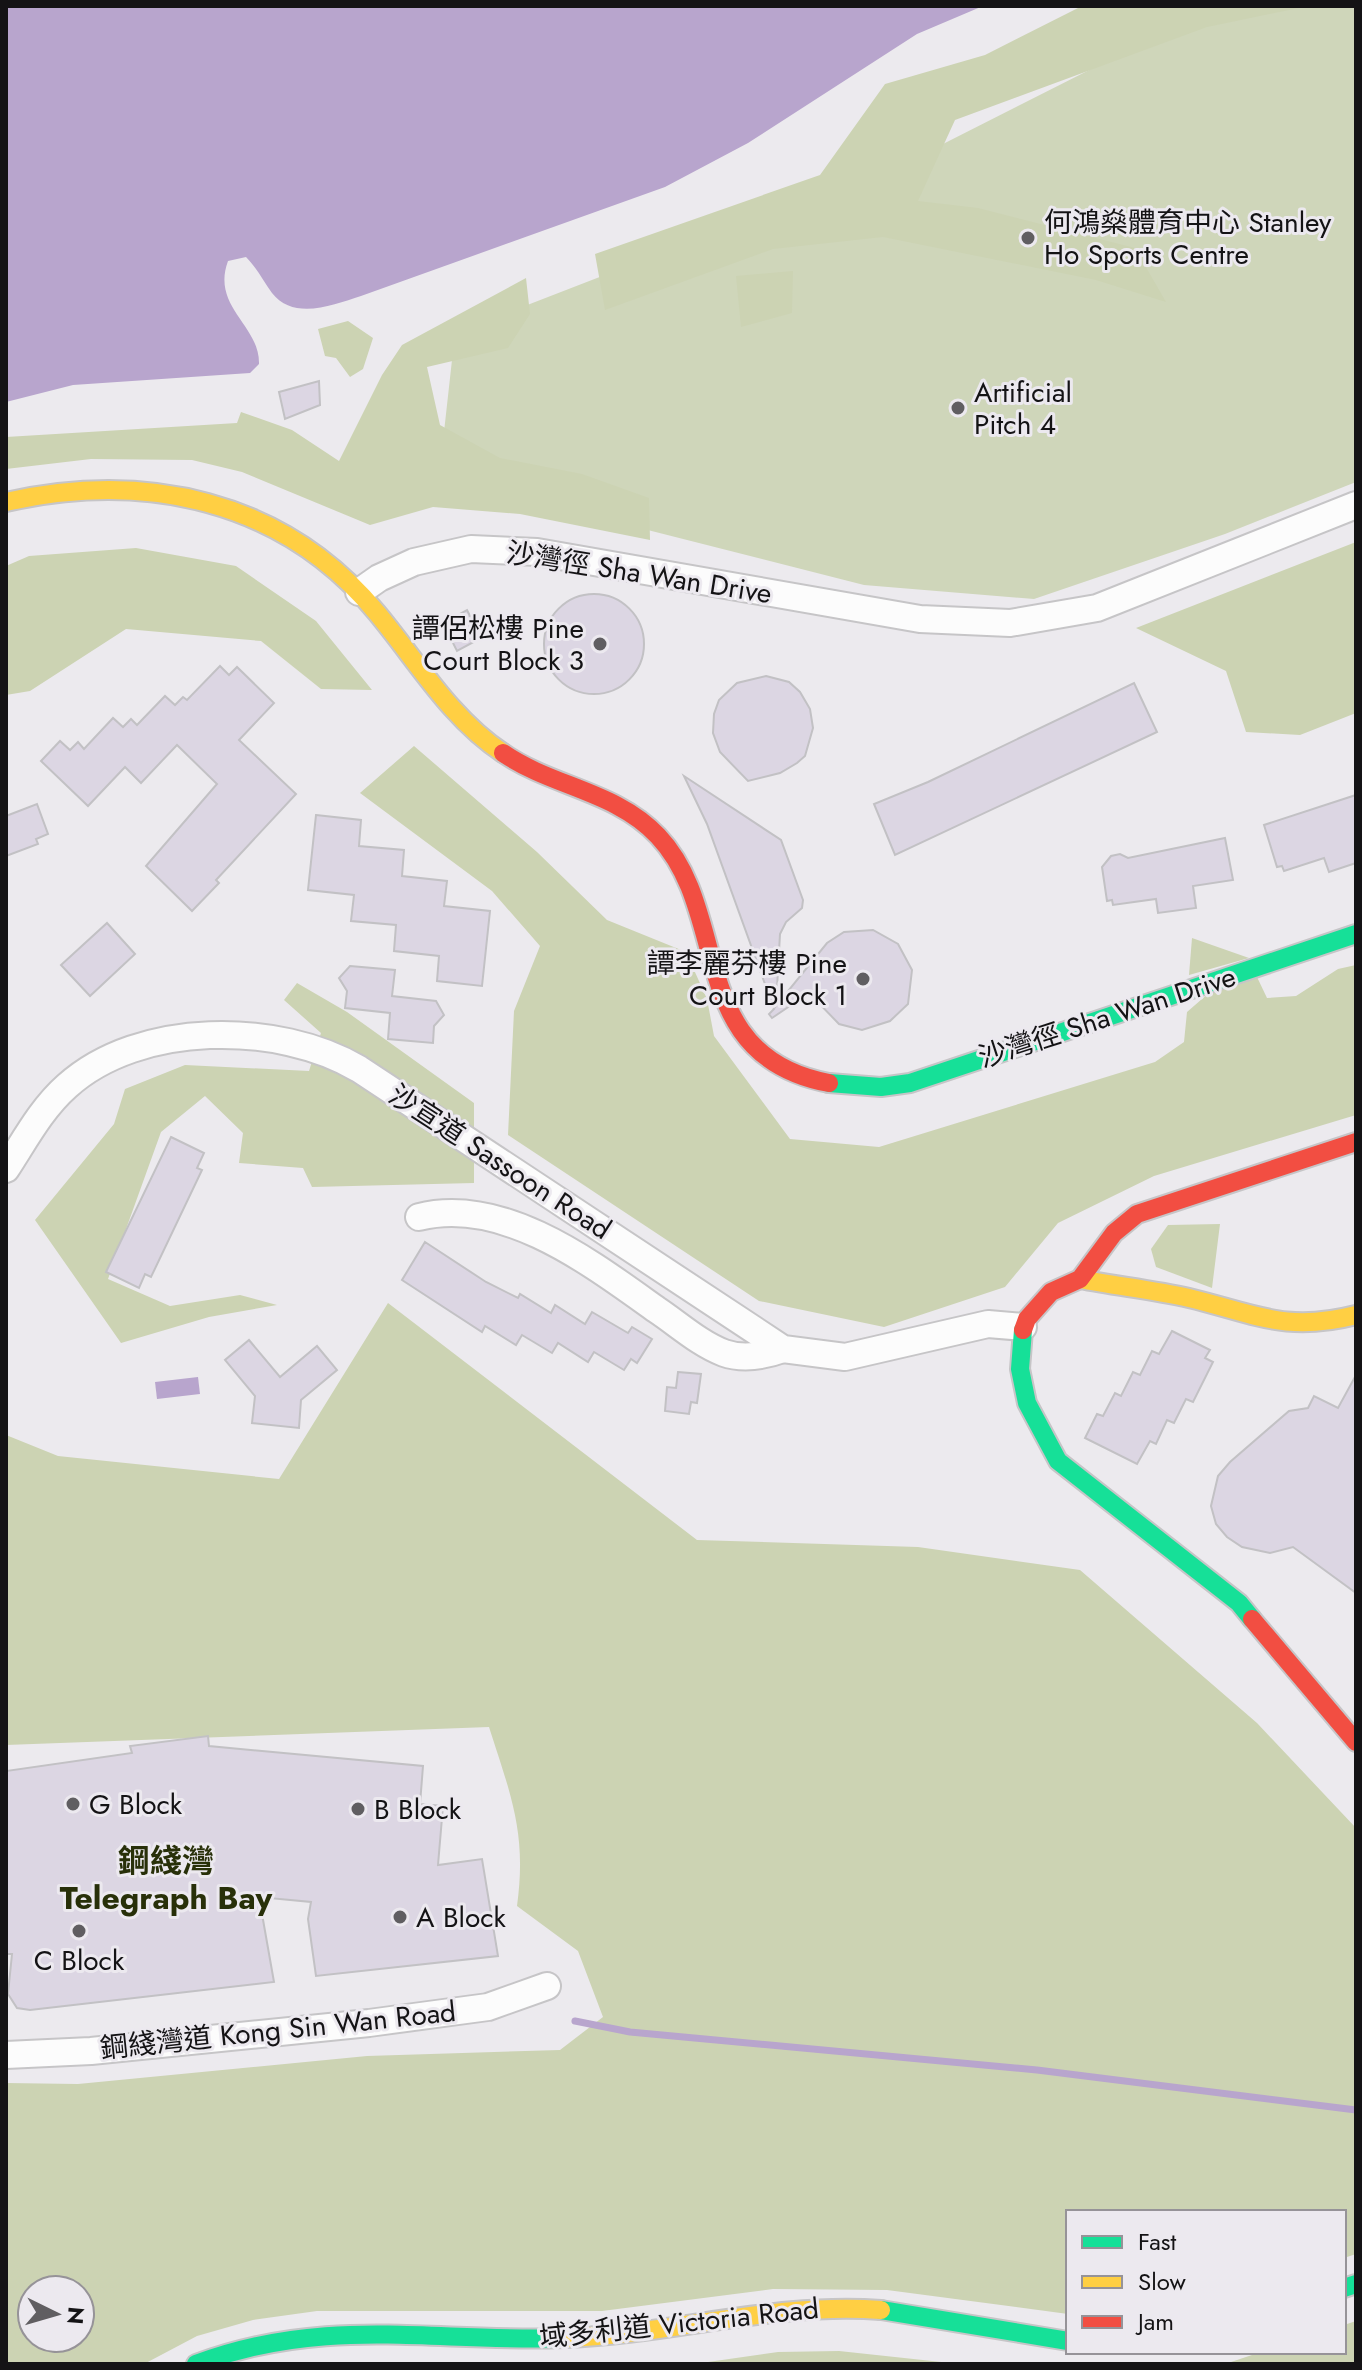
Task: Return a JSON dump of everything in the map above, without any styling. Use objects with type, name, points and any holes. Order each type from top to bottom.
[{"type":"street","points":[[6,502],[84,487],[155,490],[213,504],[293,540],[359,592]]},
{"type":"street","name":"沙灣徑 Sha Wan Drive","points":[[1356,505],[1097,608],[1010,623],[908,617],[537,552],[471,549],[414,562],[379,578],[359,592],[453,708],[490,745],[523,766],[616,803],[660,837],[692,890],[714,974],[730,1012],[758,1048],[786,1068],[816,1082],[862,1089],[910,1083],[1356,934]]},
{"type":"street","name":"沙宣道 Sassoon Road","points":[[6,1169],[49,1103],[87,1070],[115,1054],[197,1038],[251,1035],[299,1042],[359,1069],[783,1349],[845,1357],[988,1324],[1023,1327]]},
{"type":"street","points":[[1356,1142],[1137,1214],[1114,1233],[1080,1279],[1051,1292],[1023,1327],[1020,1369],[1027,1403],[1058,1461],[1239,1603],[1356,1742]]},
{"type":"street","points":[[419,1217],[451,1211],[498,1219],[595,1268],[712,1348],[755,1357],[783,1349]]},
{"type":"street","points":[[1080,1279],[1180,1296],[1285,1326],[1319,1325],[1356,1315]]},
{"type":"street","name":"鋼綫灣道 Kong Sin Wan Road","points":[[6,2055],[91,2051],[369,2023],[488,2007],[547,1986]]},
{"type":"street","name":"域多利道 Victoria Road","points":[[196,2364],[270,2340],[320,2333],[508,2339],[583,2338],[657,2332],[828,2308],[914,2313],[1066,2341]]},
{"type":"green space","points":[[1082,6],[1308,6],[1207,27],[955,120],[918,201],[978,208],[1135,248],[1166,302],[1096,280],[883,237],[773,249],[605,310],[595,254],[820,175],[885,84],[985,55]]},
{"type":"green space","name":"何鴻燊體育中心 Stanley Ho Sports Centre","points":[[1216,6],[1356,6],[1356,482],[1225,534],[1034,599],[864,585],[439,477],[455,333],[943,144]]},
{"type":"green space","points":[[793,271],[792,313],[741,327],[736,276]]},
{"type":"green space","points":[[526,278],[530,314],[508,348],[427,367],[440,425],[500,458],[582,474],[649,498],[650,540],[520,514],[433,507],[370,525],[242,472],[192,460],[91,459],[6,469],[6,437],[237,423],[241,412],[292,430],[339,461],[382,375],[402,345]]},
{"type":"green space","points":[[348,321],[373,338],[363,369],[350,377],[336,358],[325,356],[318,329]]},
{"type":"green space","points":[[1356,542],[1356,713],[1300,735],[1246,732],[1226,671],[1136,628]]},
{"type":"green space","points":[[136,548],[236,566],[316,621],[372,690],[321,689],[261,641],[126,629],[30,691],[6,695],[6,566],[29,556]]},
{"type":"green space","points":[[414,746],[537,852],[607,920],[686,952],[707,999],[714,1036],[790,1139],[879,1147],[1155,1062],[1184,1042],[1187,1012],[1210,992],[1257,977],[1267,998],[1296,996],[1338,969],[1356,965],[1356,1115],[1154,1176],[1058,1223],[1005,1287],[884,1327],[759,1301],[508,1135],[514,1011],[540,946],[492,891],[360,793]]},
{"type":"green space","points":[[1192,938],[1249,958],[1189,975]]},
{"type":"green space","points":[[297,983],[347,1012],[474,1103],[474,1183],[312,1187],[303,1168],[239,1163],[243,1133],[205,1096],[161,1132],[108,1279],[170,1306],[240,1295],[277,1305],[209,1317],[121,1343],[35,1220],[114,1124],[125,1089],[185,1065],[309,1071],[321,1033],[284,1000]]},
{"type":"green space","points":[[1220,1224],[1212,1288],[1156,1267],[1151,1249],[1168,1225]]},
{"type":"green space","points":[[388,1303],[697,1540],[918,1547],[1080,1570],[1257,1723],[1356,1828],[1356,2254],[1346,2257],[1346,2210],[1066,2210],[1066,2314],[887,2290],[773,2289],[602,2311],[317,2311],[253,2320],[197,2336],[144,2364],[6,2364],[6,2083],[78,2084],[367,2056],[560,2050],[603,2017],[578,1951],[517,1906],[520,1857],[515,1815],[489,1727],[6,1745],[6,1435],[58,1456],[279,1479]]},
{"type":"green space","points":[[1356,2321],[1356,2364],[1225,2364],[1255,2354],[1346,2354],[1346,2324]]},
{"type":"green space","points":[[839,2351],[960,2364],[694,2364],[778,2352]]},
{"type":"shaded area","points":[[6,6],[983,6],[917,34],[748,143],[665,187],[361,296],[314,308],[291,307],[272,293],[246,257],[228,261],[224,277],[226,291],[257,350],[259,364],[250,373],[73,385],[6,402]]},
{"type":"shaded area","points":[[198,1377],[200,1394],[157,1399],[155,1382]]},
{"type":"building","points":[[319,381],[320,405],[285,419],[279,392]]},
{"type":"building","name":"譚侶松樓 Pine Court Block 3","points":[[594,594],[622,602],[636,616],[644,644],[636,672],[622,686],[594,694],[566,686],[552,672],[544,644],[552,616],[566,602]]},
{"type":"building","points":[[467,610],[481,638],[457,651],[443,623]]},
{"type":"building","points":[[220,666],[229,675],[237,667],[274,703],[239,740],[296,794],[216,880],[219,883],[192,911],[146,866],[217,784],[177,745],[141,783],[125,767],[88,806],[41,761],[60,741],[70,750],[78,742],[84,749],[113,718],[123,727],[131,719],[137,725],[165,696],[175,705],[183,697],[187,700]]},
{"type":"building","points":[[766,676],[789,682],[800,692],[810,709],[813,728],[805,756],[797,763],[780,773],[748,781],[720,752],[713,733],[714,714],[719,700],[737,683]]},
{"type":"building","points":[[1134,683],[1157,732],[895,855],[874,804],[928,782]]},
{"type":"building","points":[[684,776],[781,840],[803,900],[802,908],[786,922],[780,934],[776,1006],[827,943],[844,932],[873,930],[898,944],[912,970],[908,1004],[890,1021],[862,1030],[839,1024],[809,993],[772,1018],[769,1014],[774,1009],[707,824]]},
{"type":"building","points":[[1356,795],[1356,863],[1329,872],[1324,858],[1284,871],[1282,866],[1277,867],[1264,825]]},
{"type":"building","points":[[37,804],[48,834],[36,839],[38,844],[6,856],[6,816]]},
{"type":"building","points":[[316,815],[361,820],[359,846],[404,850],[402,876],[447,881],[444,906],[490,911],[482,986],[437,981],[439,956],[394,951],[396,925],[351,921],[354,895],[308,890]]},
{"type":"building","points":[[1225,838],[1233,880],[1193,886],[1196,908],[1158,913],[1156,899],[1113,905],[1112,900],[1107,901],[1102,867],[1111,856],[1120,854],[1128,858]]},
{"type":"building","points":[[107,923],[135,954],[90,996],[61,965]]},
{"type":"building","points":[[350,966],[395,970],[392,996],[436,1001],[444,1015],[434,1026],[433,1043],[388,1039],[390,1013],[345,1008],[347,991],[339,978]]},
{"type":"building","points":[[171,1137],[204,1153],[197,1168],[202,1170],[151,1277],[145,1274],[139,1288],[106,1272]]},
{"type":"building","points":[[425,1242],[486,1282],[518,1298],[520,1294],[551,1313],[555,1305],[585,1324],[592,1312],[628,1333],[632,1327],[652,1339],[637,1363],[631,1359],[624,1370],[594,1352],[588,1362],[558,1343],[552,1353],[522,1335],[516,1345],[485,1326],[482,1332],[402,1280]]},
{"type":"building","points":[[1172,1331],[1210,1350],[1205,1358],[1213,1362],[1193,1402],[1186,1399],[1174,1423],[1167,1420],[1156,1444],[1150,1441],[1137,1464],[1085,1438],[1097,1414],[1103,1416],[1115,1393],[1121,1396],[1133,1372],[1140,1375],[1152,1351],[1159,1354]]},
{"type":"building","points":[[249,1340],[280,1377],[317,1346],[337,1370],[301,1400],[299,1428],[252,1423],[255,1396],[225,1360]]},
{"type":"building","points":[[678,1372],[701,1374],[697,1403],[691,1402],[689,1414],[665,1411],[667,1387],[676,1388]]},
{"type":"building","points":[[1356,1375],[1356,1593],[1293,1547],[1270,1553],[1242,1547],[1227,1537],[1216,1524],[1211,1506],[1218,1476],[1230,1462],[1289,1411],[1308,1408],[1314,1396],[1338,1408]]},
{"type":"building","points":[[208,1736],[209,1746],[423,1766],[420,1804],[443,1806],[438,1865],[482,1859],[498,1956],[316,1976],[308,1919],[311,1902],[259,1897],[274,1982],[30,2010],[17,2008],[8,1994],[12,1954],[6,1954],[6,1771],[132,1753],[130,1746]]},
{"type":"waterway","points":[[575,2021],[630,2032],[1037,2070],[1356,2110]]},
{"type":"traffic: fast","points":[[829,1083],[881,1087],[910,1083],[1356,934]]},
{"type":"traffic: fast","points":[[1023,1330],[1020,1369],[1027,1403],[1058,1461],[1239,1603],[1252,1619]]},
{"type":"traffic: fast","points":[[1346,2287],[1356,2284]]},
{"type":"traffic: fast","points":[[881,2310],[1066,2341]]},
{"type":"traffic: fast","points":[[196,2364],[244,2349],[290,2340],[336,2336],[566,2338]]},
{"type":"traffic: slow","points":[[6,502],[58,493],[109,490],[159,493],[208,503],[255,520],[299,543],[340,574],[377,613],[450,706],[503,753]]},
{"type":"traffic: slow","points":[[1080,1279],[1175,1295],[1290,1322],[1356,1315]]},
{"type":"traffic: slow","points":[[566,2338],[802,2310],[881,2310]]},
{"type":"traffic: jam","points":[[503,753],[542,774],[623,809],[658,836],[681,868],[696,904],[717,979],[731,1014],[752,1044],[783,1068],[829,1083]]},
{"type":"traffic: jam","points":[[1023,1330],[1027,1319],[1051,1292],[1080,1279],[1114,1233],[1137,1214],[1356,1142]]},
{"type":"traffic: jam","points":[[1252,1619],[1356,1742]]},
{"type":"place","name":"何鴻燊體育中心 Stanley Ho Sports Centre","points":[[1028,238]]},
{"type":"place","name":"Artificial Pitch 4","points":[[958,408]]},
{"type":"place","name":"譚侶松樓 Pine Court Block 3","points":[[600,644]]},
{"type":"place","name":"譚李麗芬樓 Pine Court Block 1","points":[[863,979]]},
{"type":"place","name":"G Block","points":[[73,1804]]},
{"type":"place","name":"B Block","points":[[358,1809]]},
{"type":"place","name":"A Block","points":[[400,1917]]},
{"type":"place","name":"C Block","points":[[79,1931]]},
{"type":"district","name":"鋼綫灣 Telegraph Bay","points":[[166,1880]]}]
